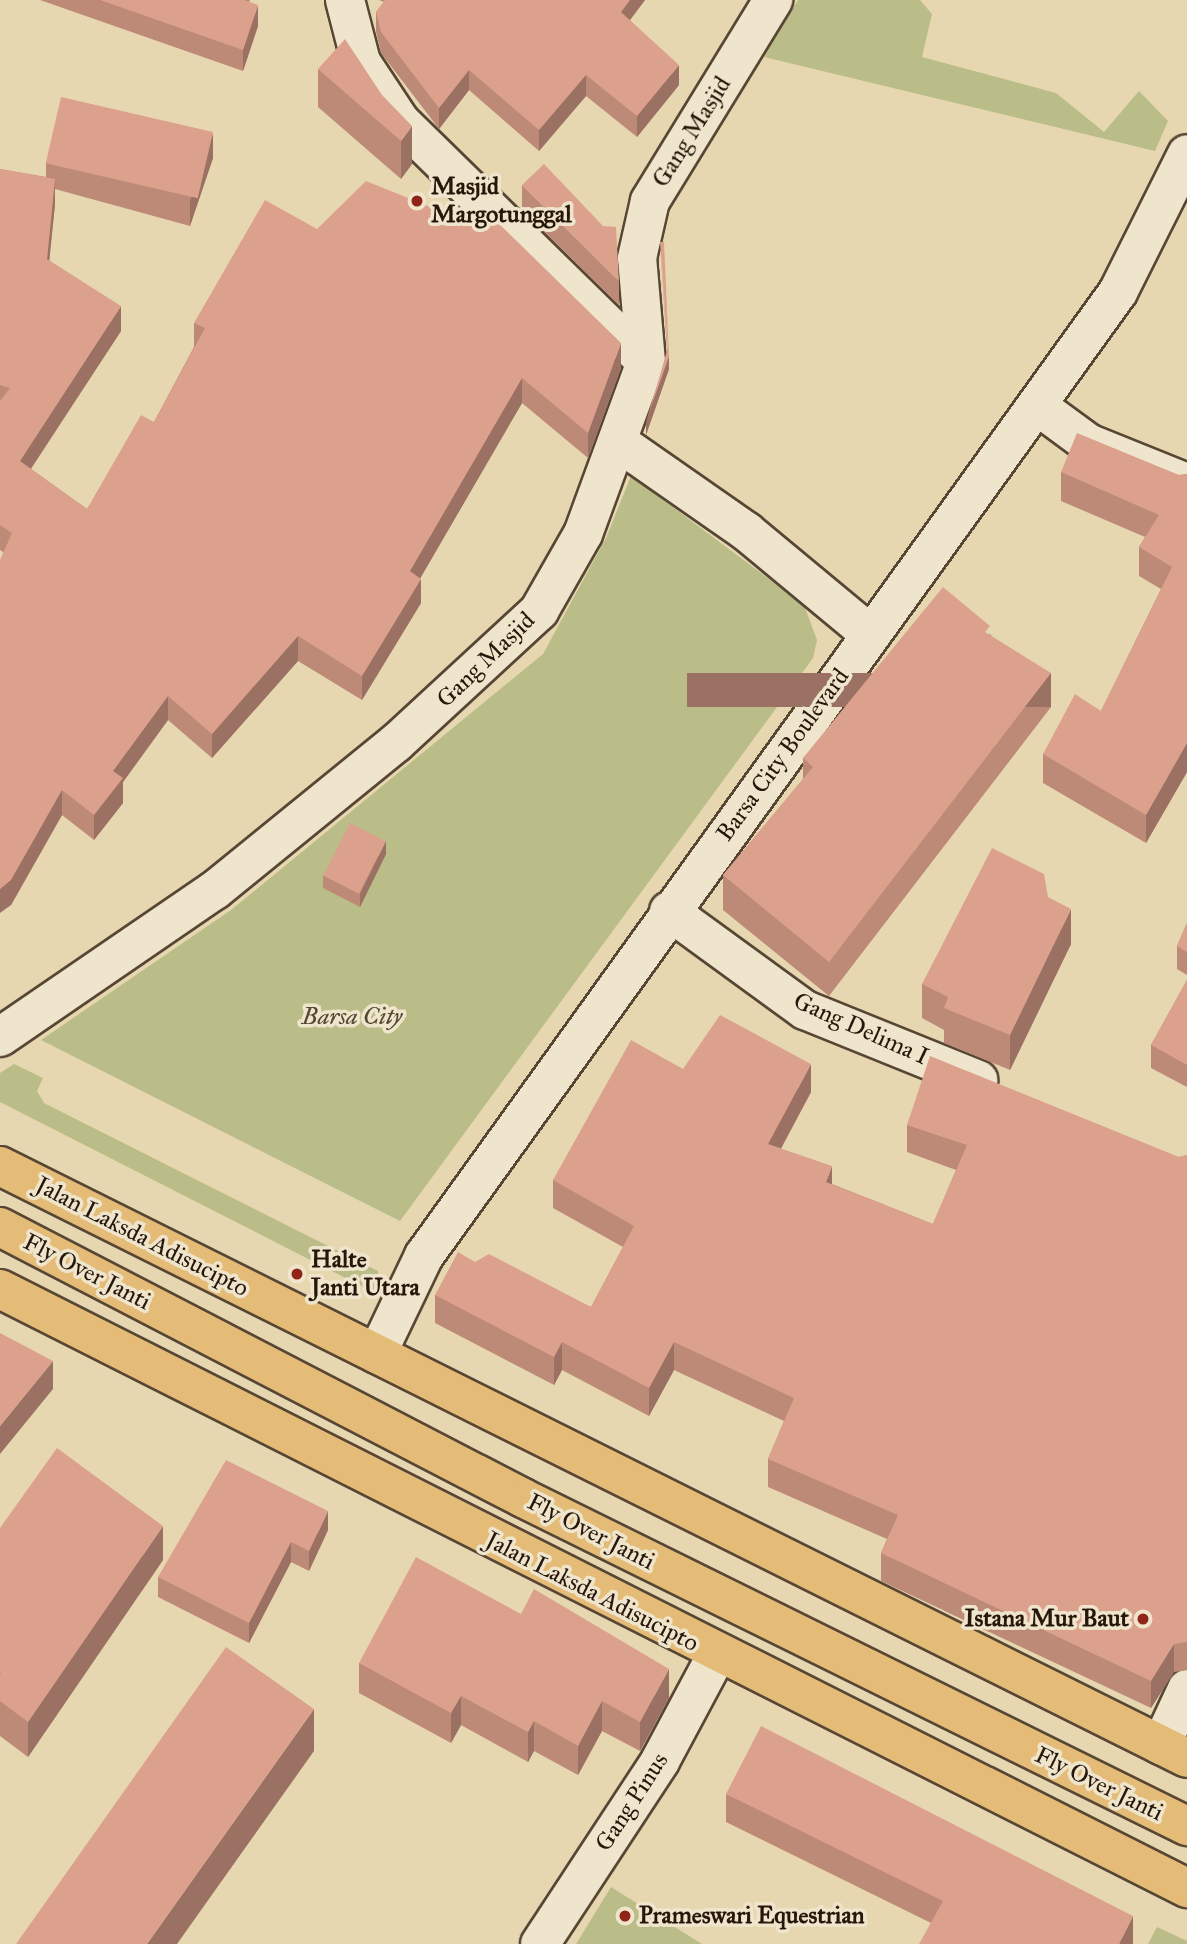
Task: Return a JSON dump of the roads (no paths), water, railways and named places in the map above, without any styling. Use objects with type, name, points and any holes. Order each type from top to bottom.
[{"type":"highway","name":"Jalan Laksda Adisucipto","points":[[0,1166],[1174,1752]]},
{"type":"highway","points":[[0,1194],[259,1296]]},
{"type":"highway","name":"Fly Over Janti","points":[[0,1227],[523,1498],[1187,1826]]},
{"type":"highway","points":[[0,1267],[208,1396]]},
{"type":"highway","name":"Jalan Laksda Adisucipto","points":[[0,1289],[716,1656],[1187,1888]]},
{"type":"street","points":[[345,0],[361,62],[400,121],[646,362]]},
{"type":"street","name":"Gang Masjid","points":[[0,1037],[215,890],[505,648],[555,587],[618,442],[646,362],[637,258],[650,201],[773,0]]},
{"type":"street","name":"Barsa City Boulevard","points":[[377,1354],[424,1256],[669,911],[1039,407],[1139,259],[1187,154]]},
{"type":"street","points":[[1039,407],[1088,443],[1187,483]]},
{"type":"street","points":[[618,442],[747,532],[871,635]]},
{"type":"street","name":"Gang Delima I","points":[[669,911],[805,1010],[1009,1093]]},
{"type":"street","name":"Gang Pinus","points":[[540,1944],[660,1761],[716,1656]]},
{"type":"street","points":[[1174,1752],[1187,1689]]},
{"type":"place","name":"Masjid Margotunggal","points":[[417,201]]},
{"type":"place","name":"Halte Janti Utara","points":[[297,1274]]},
{"type":"place","name":"Istana Mur Baut","points":[[1143,1619]]},
{"type":"place","name":"Prameswari Equestrian","points":[[625,1916]]},
{"type":"park label","name":"Barsa City","points":[[352,1017]]}]
